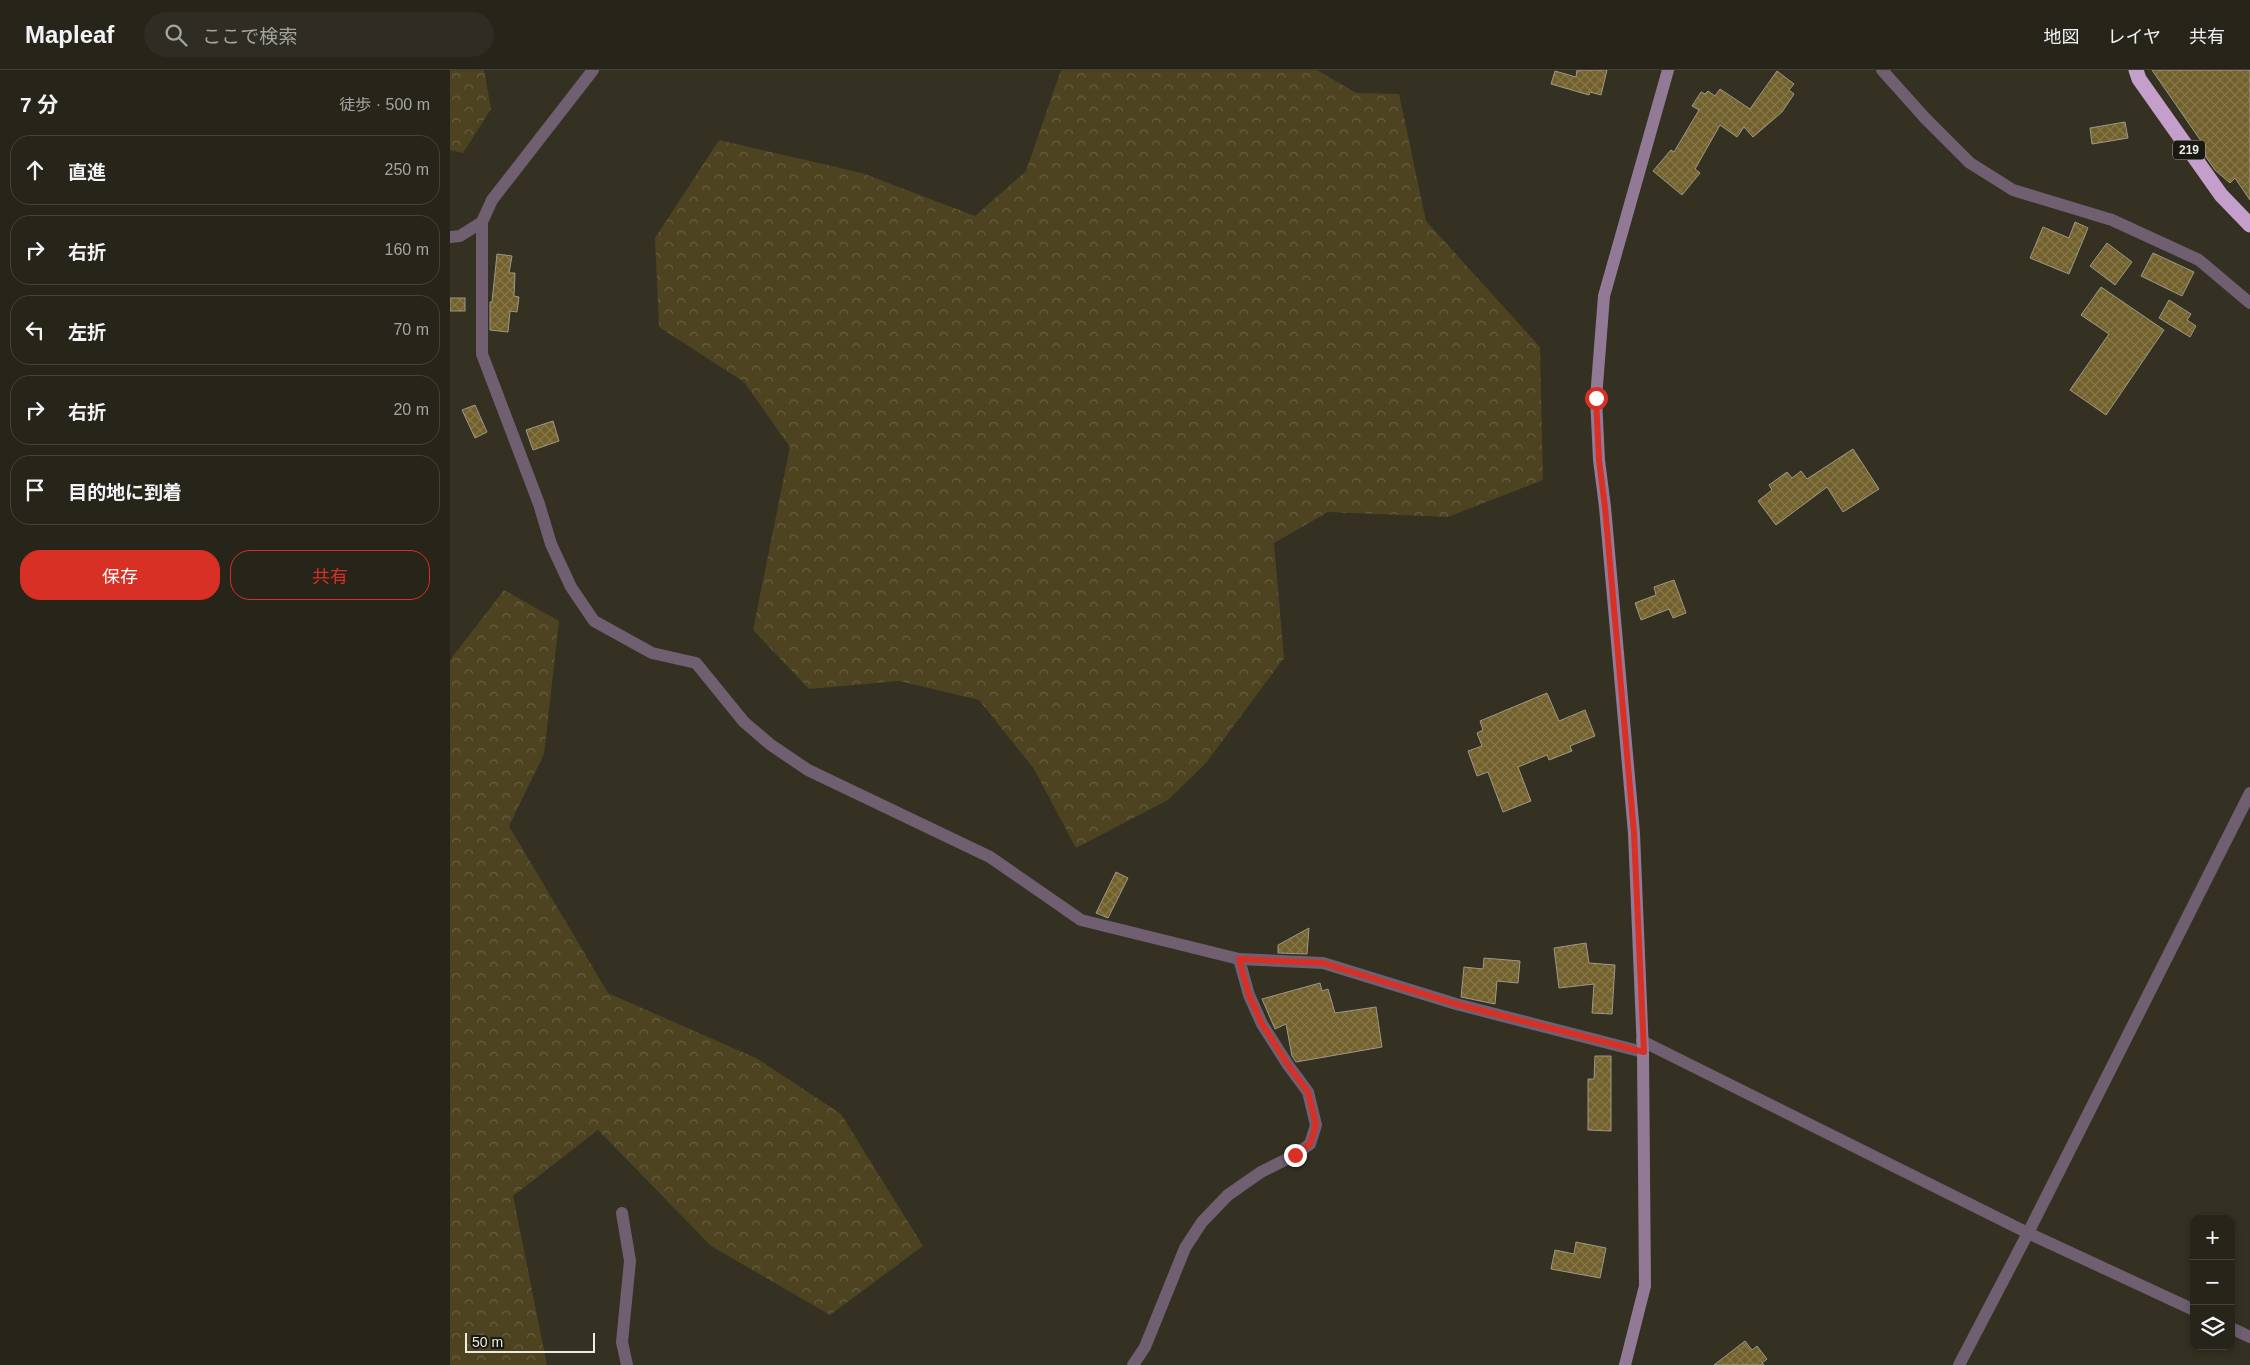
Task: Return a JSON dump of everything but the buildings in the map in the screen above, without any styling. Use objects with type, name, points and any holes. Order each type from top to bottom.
[{"type":"highway","name":"219","points":[[2136,70],[2139,79],[2221,194],[2250,224]]},
{"type":"street","points":[[450,237],[460,236],[482,222],[503,184],[593,70]]},
{"type":"street","points":[[1624,1365],[1645,1286],[1643,1046],[1634,833],[1605,507],[1599,460],[1596,398],[1604,296],[1668,70]]},
{"type":"street","points":[[1882,70],[1925,118],[1970,163],[2013,190],[2112,220],[2199,260],[2250,303]]},
{"type":"street","points":[[482,222],[482,354],[539,504],[551,544],[571,587],[594,621],[652,653],[696,663],[744,722],[808,770],[990,857],[1081,920],[1239,959],[1323,963],[1456,1004],[1643,1046],[2028,1233],[2190,1308]]},
{"type":"street","points":[[1959,1365],[2028,1233],[2250,793]]},
{"type":"street","points":[[1133,1365],[1145,1347],[1185,1248],[1202,1222],[1228,1195],[1261,1172],[1295,1155],[1310,1144],[1316,1125],[1308,1092],[1262,1024],[1249,995],[1239,959]]},
{"type":"street","points":[[622,1213],[630,1260],[622,1342],[627,1365]]},
{"type":"street","points":[[2235,1330],[2250,1337]]},
{"type":"green space","points":[[450,70],[484,70],[491,109],[463,153],[450,150]]},
{"type":"green space","points":[[1061,70],[1317,70],[1356,93],[1399,94],[1426,221],[1540,347],[1543,480],[1448,517],[1328,512],[1274,543],[1284,658],[1206,763],[1168,800],[1076,848],[1034,769],[979,700],[899,681],[809,689],[753,630],[790,447],[744,382],[659,327],[655,238],[719,140],[862,173],[975,216],[1026,171]]},
{"type":"green space","points":[[504,590],[559,621],[544,754],[509,826],[608,993],[758,1059],[841,1114],[923,1246],[830,1315],[711,1246],[598,1130],[513,1196],[547,1365],[450,1365],[450,660]]},
{"type":"route","points":[[1295,1155],[1310,1144],[1316,1125],[1308,1092],[1262,1024],[1249,995],[1239,959],[1323,963],[1456,1004],[1644,1052],[1634,833],[1605,507],[1599,460],[1596,398]]}]
